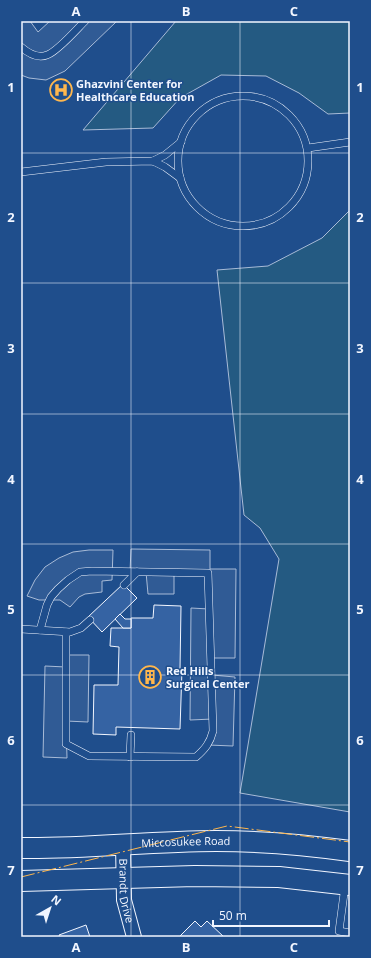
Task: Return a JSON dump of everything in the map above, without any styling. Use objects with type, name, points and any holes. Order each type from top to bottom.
[{"type":"street","name":"Miccosukee Road","points":[[21,848],[48,849],[123,844],[217,841],[274,844],[350,851]]},
{"type":"street","name":"Brandt Drive","points":[[123,844],[124,900],[134,937]]},
{"type":"street","points":[[21,881],[195,876],[279,877],[347,884]]},
{"type":"lane","points":[[21,47],[31,54],[38,56],[48,55],[85,21]]},
{"type":"lane","points":[[242,96],[264,100],[284,111],[299,128],[308,148],[308,165],[302,187],[290,206],[272,220],[249,226],[226,225],[206,215],[190,199],[180,178],[177,162],[180,142],[185,130],[199,112],[218,100],[242,96]]},
{"type":"lane","points":[[21,172],[106,162],[153,161],[165,155],[180,142]]},
{"type":"lane","points":[[308,148],[350,142]]},
{"type":"lane","points":[[153,161],[165,167],[180,178]]},
{"type":"lane","points":[[40,630],[47,605],[51,597],[68,580],[80,572],[208,573],[213,731],[211,741],[205,749],[196,757],[89,756],[66,744],[66,632]]},
{"type":"lane","points":[[124,585],[137,572]]},
{"type":"lane","points":[[21,628],[70,632],[81,628],[90,620]]},
{"type":"lane","points":[[130,756],[131,735]]},
{"type":"lane","points":[[347,884],[339,931],[350,933]]},
{"type":"shaded area","points":[[21,21],[30,21],[38,32],[50,21],[117,21],[65,71],[46,80],[29,78],[21,75]]},
{"type":"shaded area","points":[[176,21],[350,21],[350,113],[328,114],[299,93],[266,76],[221,75],[180,98],[153,128],[83,130]]},
{"type":"shaded area","points":[[350,210],[350,812],[240,793],[279,559],[260,528],[244,515],[217,270],[268,266],[322,238]]},
{"type":"shaded area","points":[[131,549],[210,550],[210,569],[236,569],[235,658],[211,658],[212,675],[235,677],[233,746],[208,745],[213,719],[190,720],[191,608],[209,609],[208,573],[174,573],[174,594],[148,594],[146,572],[130,572]]},
{"type":"shaded area","points":[[113,550],[112,580],[102,581],[102,592],[85,594],[79,597],[70,607],[60,600],[39,600],[27,596],[35,580],[45,567],[59,558],[73,552]]},
{"type":"shaded area","points":[[66,655],[89,655],[88,722],[66,721],[67,758],[43,757],[45,666],[66,667]]},
{"type":"building","points":[[123,584],[137,598],[102,632],[88,617]]},
{"type":"building","name":"Red Hills Surgical Center","points":[[154,605],[181,606],[180,669],[182,669],[180,729],[116,727],[116,735],[93,734],[94,685],[118,685],[119,647],[110,646],[111,628],[131,628],[131,618],[153,618]]},
{"type":"building","points":[[120,614],[125,619],[131,619],[131,628],[123,628],[115,619]]},
{"type":"building","points":[[195,921],[201,927],[207,921],[224,937],[179,937]]},
{"type":"building","points":[[86,925],[90,937],[60,937],[59,935]]},
{"type":"power","points":[[21,877],[227,826],[350,842]]},
{"type":"place","name":"Ghazvini Center for Healthcare Education","points":[[61,90]]},
{"type":"place","name":"Red Hills Surgical Center","points":[[150,677]]}]
